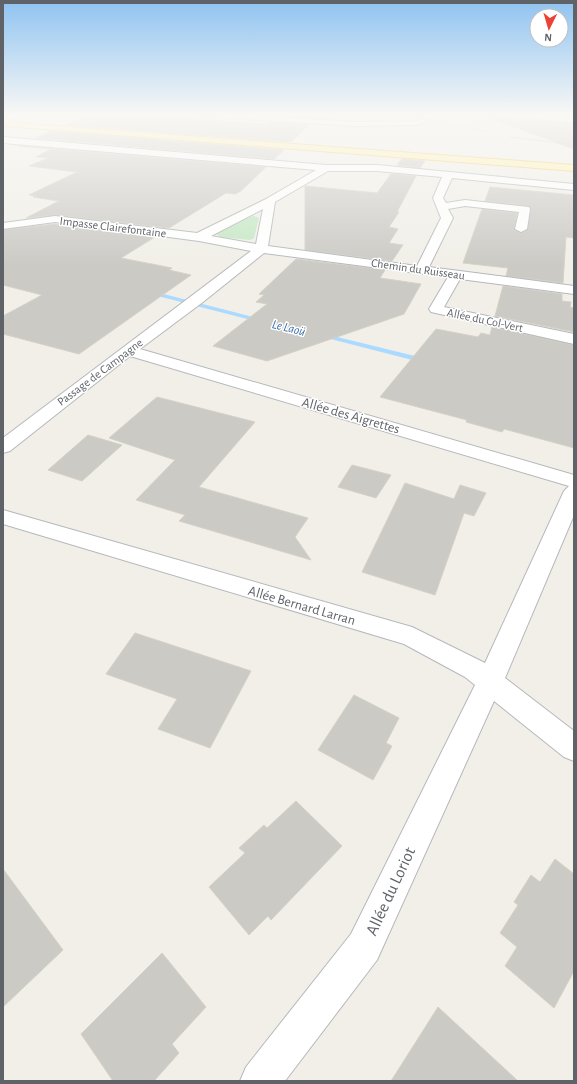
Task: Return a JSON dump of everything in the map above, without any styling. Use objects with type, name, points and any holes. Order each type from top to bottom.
[{"type":"main road","points":[[531,165],[574,168]]},
{"type":"street","points":[[287,165],[326,168],[377,168],[574,187]]},
{"type":"street","points":[[199,237],[270,201],[326,168]]},
{"type":"street","points":[[422,269],[448,218],[438,198],[448,175]]},
{"type":"street","points":[[261,249],[270,201]]},
{"type":"street","points":[[442,207],[465,203],[525,209],[522,228]]},
{"type":"street","name":"Impasse Clairefontaine","points":[[3,226],[55,219],[199,237],[261,249]]},
{"type":"street","name":"Chemin du Ruisseau","points":[[261,249],[574,290]]},
{"type":"street","name":"Passage de Campagne","points":[[3,447],[128,350],[192,304],[261,249]]},
{"type":"street","name":"Allée du Col-Vert","points":[[456,274],[436,309],[574,339]]},
{"type":"street","name":"Allée des Aigrettes","points":[[128,350],[574,481]]},
{"type":"street","points":[[490,681],[574,490]]},
{"type":"street","name":"Allée Bernard Larran","points":[[3,517],[412,637],[474,669],[574,748]]},
{"type":"street","name":"Allée du Loriot","points":[[260,1081],[364,947],[490,681]]},
{"type":"green space","points":[[254,216],[259,218],[254,238],[250,240],[220,237],[216,234],[247,217]]},
{"type":"building","points":[[32,165],[237,165],[266,167],[241,191],[235,194],[226,193],[169,228],[55,215],[26,218],[59,201],[29,195],[77,172],[29,166]]},
{"type":"building","points":[[397,165],[422,165],[420,168]]},
{"type":"building","points":[[391,174],[416,176],[397,212],[399,212],[389,227],[398,229],[389,243],[403,245],[392,261],[305,250],[305,186],[377,193]]},
{"type":"building","points":[[490,187],[574,195],[574,238],[566,237],[563,283],[506,276],[508,268],[463,263],[482,209],[517,213],[514,230],[522,233],[528,229],[530,206],[485,201]]},
{"type":"building","points":[[55,224],[155,237],[121,258],[172,268],[169,270],[191,275],[79,354],[3,334],[3,316],[42,295],[3,285],[3,230]]},
{"type":"building","points":[[296,259],[385,270],[380,278],[421,284],[404,314],[267,361],[213,346],[267,304],[256,302],[264,295],[259,294]]},
{"type":"building","points":[[503,286],[562,294],[562,301],[571,302],[570,307],[574,308],[574,332],[495,316]]},
{"type":"building","points":[[492,327],[574,345],[574,448],[504,429],[502,432],[466,422],[467,420],[380,397],[436,329],[478,337],[481,333],[490,335]]},
{"type":"building","points":[[157,397],[255,422],[199,487],[308,518],[295,537],[311,560],[179,521],[185,515],[136,500],[175,460],[109,438]]},
{"type":"building","points":[[88,435],[122,445],[82,481],[48,470]]},
{"type":"building","points":[[352,465],[391,475],[376,498],[338,487]]},
{"type":"building","points":[[405,483],[454,499],[460,485],[486,493],[474,516],[464,513],[435,595],[362,572]]},
{"type":"building","points":[[135,633],[251,671],[210,748],[158,729],[177,699],[106,674]]},
{"type":"building","points":[[354,695],[399,718],[386,743],[392,746],[373,780],[318,750]]},
{"type":"building","points":[[296,801],[342,846],[271,920],[268,916],[249,935],[209,887],[245,853],[239,848],[264,825],[267,828]]},
{"type":"building","points":[[555,859],[574,874],[574,971],[554,1008],[505,966],[517,947],[500,933],[518,905],[514,902],[531,875],[540,882]]},
{"type":"building","points":[[3,869],[63,950],[3,1007]]},
{"type":"building","points":[[162,953],[206,1007],[172,1044],[179,1053],[154,1081],[113,1081],[81,1034]]},
{"type":"building","points":[[438,1007],[518,1081],[391,1081]]},
{"type":"waterway","name":"Le Laoü","points":[[148,292],[263,321]]},
{"type":"waterway","name":"Le Laoü","points":[[321,335],[424,361]]}]
